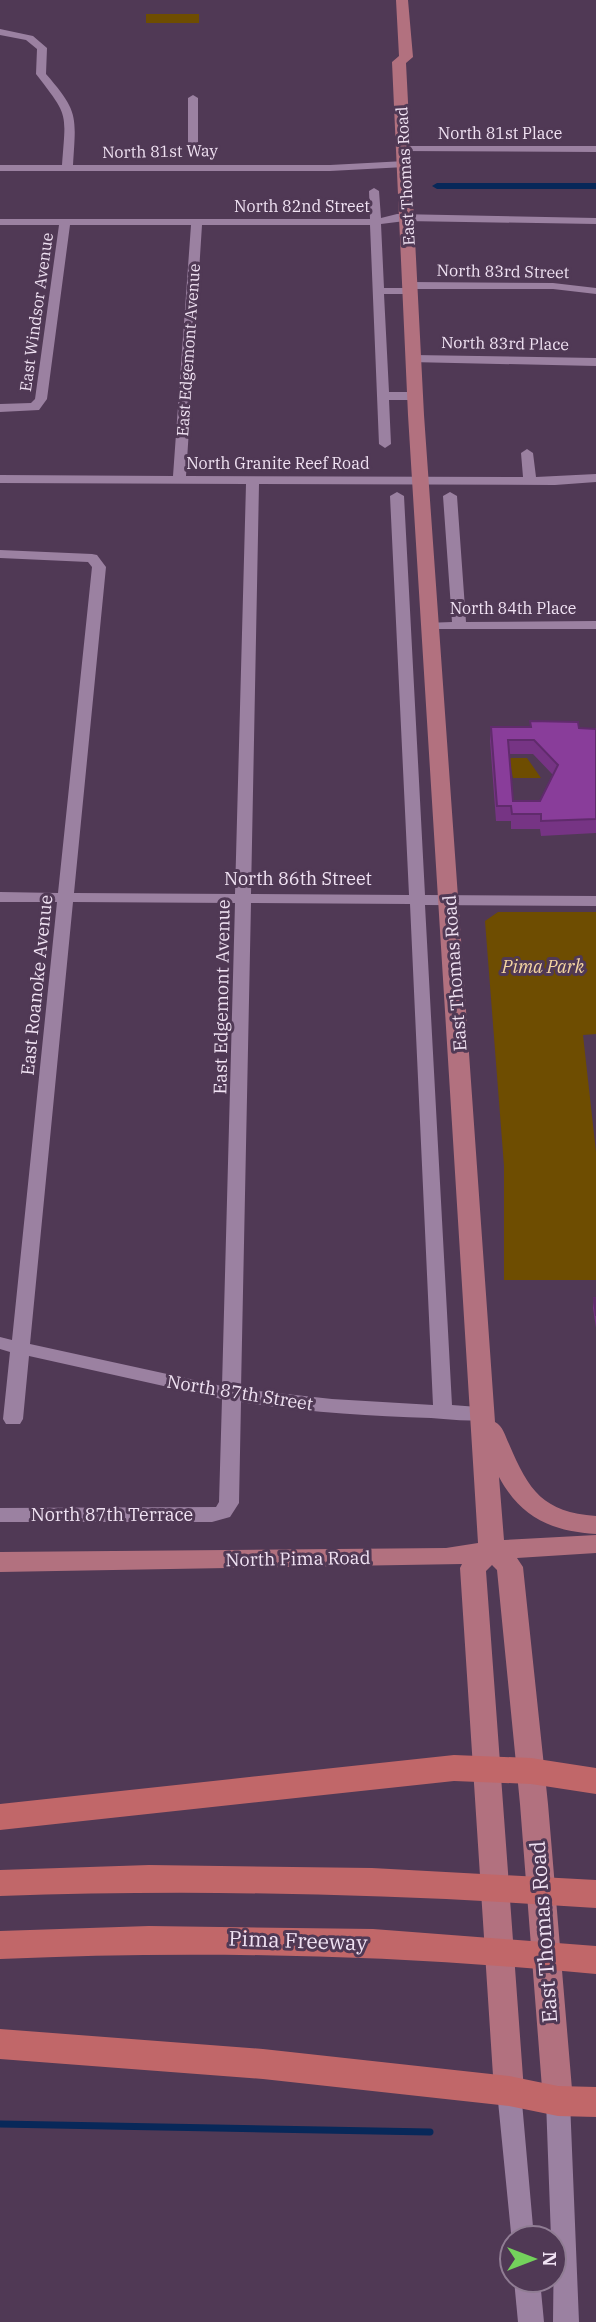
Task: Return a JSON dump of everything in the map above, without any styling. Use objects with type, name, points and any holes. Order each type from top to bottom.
[{"type":"highway","points":[[0,1817],[454,1768],[531,1771],[596,1781]]},
{"type":"highway","points":[[0,1883],[156,1878],[327,1879],[460,1884],[596,1894]]},
{"type":"highway","name":"Pima Freeway","points":[[0,1945],[261,1938],[486,1950],[596,1960]]},
{"type":"highway","points":[[0,2044],[214,2059],[509,2091],[558,2101],[596,2102]]},
{"type":"main road","name":"East Thomas Road","points":[[402,0],[406,57],[394,56],[405,164],[415,396],[492,1550],[510,1567],[534,1804],[558,2101]]},
{"type":"main road","points":[[484,1413],[512,1480],[532,1509],[562,1523],[596,1525]]},
{"type":"main road","name":"North Pima Road","points":[[0,1562],[433,1557],[492,1550],[596,1544]]},
{"type":"main road","points":[[492,1550],[473,1568],[509,2091]]},
{"type":"street","points":[[0,33],[29,38],[44,33]]},
{"type":"street","points":[[29,38],[41,48],[41,74],[63,100],[71,117],[67,168]]},
{"type":"street","points":[[193,153],[194,98]]},
{"type":"street","name":"North 81st Place","points":[[404,149],[596,149]]},
{"type":"street","points":[[193,153],[222,166]]},
{"type":"street","points":[[170,166],[193,153]]},
{"type":"street","name":"North 81st Way","points":[[0,168],[405,164]]},
{"type":"street","name":"East Thomas Road","points":[[374,191],[384,444]]},
{"type":"street","name":"North 82nd Street","points":[[0,222],[197,220],[212,223],[406,217],[596,221]]},
{"type":"street","name":"East Edgemont Avenue","points":[[179,480],[197,220]]},
{"type":"street","name":"East Windsor Avenue","points":[[0,408],[34,407],[41,399],[65,221]]},
{"type":"street","name":"North 83rd Street","points":[[410,288],[553,286],[596,290]]},
{"type":"street","points":[[377,291],[410,288]]},
{"type":"street","name":"North 83rd Place","points":[[414,359],[596,362]]},
{"type":"street","points":[[382,396],[415,396]]},
{"type":"street","points":[[527,453],[530,481]]},
{"type":"street","name":"North Granite Reef Road","points":[[0,479],[555,481],[596,478]]},
{"type":"street","name":"East Edgemont Avenue","points":[[223,1512],[229,1503],[253,480]]},
{"type":"street","name":"North Granite Reef Road","points":[[555,481],[570,486],[596,486]]},
{"type":"street","name":"East Thomas Road","points":[[397,496],[443,1412]]},
{"type":"street","points":[[450,496],[459,626]]},
{"type":"street","name":"East Roanoke Avenue","points":[[0,554],[92,558],[99,567],[13,1419]]},
{"type":"street","name":"North 84th Place","points":[[430,626],[596,625]]},
{"type":"street","name":"North 86th Street","points":[[0,897],[596,901]]},
{"type":"street","name":"North 87th Street","points":[[0,1343],[232,1394],[340,1407],[484,1413]]},
{"type":"street","name":"North 87th Terrace","points":[[0,1515],[206,1516],[223,1512]]},
{"type":"street","points":[[509,2091],[521,2224]]},
{"type":"street","name":"East Thomas Road","points":[[558,2101],[566,2322]]},
{"type":"street","points":[[528,2294],[531,2322]]},
{"type":"green space","points":[[146,14],[199,14],[199,23],[146,23]]},
{"type":"green space","points":[[509,758],[527,758],[541,778],[513,778]]},
{"type":"green space","name":"Pima Park","points":[[498,912],[596,912],[596,1034],[583,1035],[596,1152],[596,1280],[504,1280],[504,1166],[485,921]]},
{"type":"building","points":[[530,721],[578,722],[579,728],[596,729],[596,819],[541,821],[541,814],[512,814],[511,806],[497,806],[491,727],[531,727]],"holes":[[[508,740],[534,740],[558,765],[540,801],[513,801]]]},
{"type":"waterway","points":[[437,186],[596,186]]},
{"type":"waterway","points":[[0,2124],[430,2132]]}]
